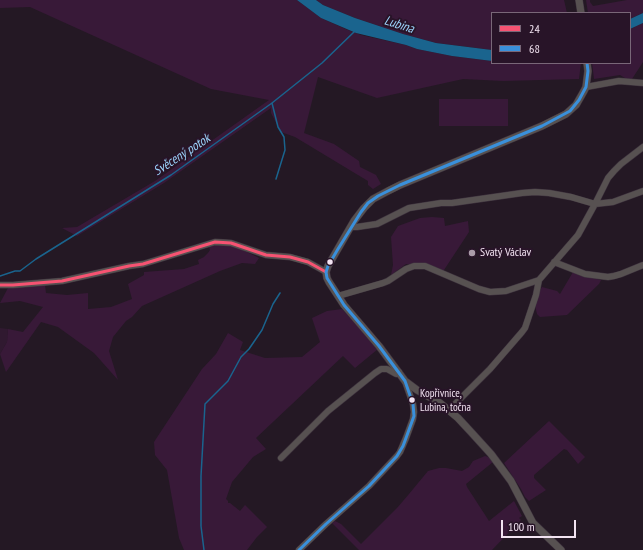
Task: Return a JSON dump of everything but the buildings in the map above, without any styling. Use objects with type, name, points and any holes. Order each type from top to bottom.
[{"type":"street","points":[[579,0],[581,12]]},
{"type":"street","points":[[299,550],[369,486],[397,456],[413,419],[413,404],[405,381],[379,346],[338,296],[326,278],[328,266],[351,227],[368,203],[378,196],[407,182],[542,126],[570,111],[582,96],[586,86],[588,71],[587,64]]},
{"type":"street","points":[[586,86],[619,81],[643,83]]},
{"type":"street","points":[[449,410],[490,369],[522,332],[536,295],[539,280],[578,235],[608,178],[614,171],[643,147]]},
{"type":"street","points":[[351,227],[377,224],[409,208],[505,195],[535,192],[549,193],[571,197],[595,204],[613,202],[643,191]]},
{"type":"street","points":[[0,285],[62,281],[143,264],[215,242],[231,243],[266,255],[288,257],[308,262],[326,272]]},
{"type":"street","points":[[554,262],[585,274],[608,277],[643,266]]},
{"type":"street","points":[[338,296],[383,283],[406,269],[414,266],[424,266],[479,289],[490,292],[506,291],[539,280]]},
{"type":"street","points":[[281,458],[328,412],[375,373],[381,369],[387,369],[396,374],[399,372]]},
{"type":"street","points":[[405,381],[440,403],[462,422],[491,454],[511,481],[533,523],[561,550]]},
{"type":"shaded area","points":[[0,0],[297,0],[321,18],[348,30],[361,35],[406,45],[417,49],[452,56],[491,61],[491,64],[581,64],[579,79],[503,81],[463,79],[377,98],[318,77],[304,133],[334,144],[359,161],[360,167],[376,175],[381,184],[373,189],[368,185],[368,181],[295,137],[281,132],[271,113],[271,108],[164,183],[77,236],[62,228],[77,227],[155,181],[269,100],[211,89],[30,7],[0,8]]},
{"type":"shaded area","points":[[316,0],[564,0],[567,12],[491,12],[491,50],[436,43],[355,18],[323,5]]},
{"type":"shaded area","points":[[586,0],[590,0],[593,6],[627,0],[643,0],[643,13],[631,19],[631,12],[588,12]]},
{"type":"shaded area","points":[[643,23],[643,62],[632,79],[626,79],[620,75],[594,79],[592,64],[631,64],[631,29]]},
{"type":"shaded area","points":[[439,99],[508,99],[508,126],[439,126]]},
{"type":"shaded area","points":[[420,218],[444,218],[445,226],[468,221],[469,232],[443,272],[426,265],[406,264],[391,275],[393,265],[391,237],[398,226]]},
{"type":"shaded area","points":[[228,245],[239,248],[259,258],[255,264],[242,263],[220,271],[142,306],[126,321],[113,337],[109,351],[118,380],[94,353],[58,327],[41,322],[6,372],[0,354],[7,342],[8,329],[23,332],[43,307],[20,301],[0,303],[8,288],[45,285],[46,293],[67,295],[88,293],[88,309],[111,307],[132,299],[128,284],[144,275],[144,272],[184,269],[199,264],[198,260],[204,257],[210,250],[209,246]]},
{"type":"shaded area","points":[[573,272],[601,280],[599,284],[567,315],[540,317],[537,314],[534,301],[542,287],[557,291],[560,294]]},
{"type":"shaded area","points":[[342,309],[378,349],[355,368],[343,356],[256,438],[266,449],[253,457],[232,482],[226,499],[228,503],[240,511],[245,505],[267,527],[247,550],[184,550],[179,538],[167,470],[155,455],[154,442],[202,369],[216,354],[228,333],[243,342],[240,350],[265,358],[302,357],[320,342],[312,318],[327,311]]},
{"type":"shaded area","points":[[0,328],[8,329],[7,342],[0,354]]},
{"type":"shaded area","points":[[549,421],[585,457],[578,464],[567,450],[564,449],[534,475],[534,478],[546,490],[529,501],[504,463]]},
{"type":"shaded area","points":[[485,456],[493,462],[466,484],[467,487],[489,521],[514,501],[522,516],[519,518],[521,520],[492,550],[359,550],[332,523],[335,521],[341,524],[361,544],[397,508],[428,471],[446,468],[462,471],[469,467],[473,461]]},
{"type":"water","points":[[297,0],[316,0],[323,5],[355,18],[436,43],[491,50],[491,61],[452,56],[417,49],[356,33],[321,18]]},
{"type":"water","points":[[643,13],[643,23],[631,29],[631,19]]},
{"type":"waterway","name":"Svěcený potok","points":[[0,276],[15,271],[20,271],[36,259],[171,175],[272,103],[322,63],[355,31]]},
{"type":"waterway","points":[[272,103],[278,127],[284,137],[285,150],[276,179]]},
{"type":"waterway","points":[[204,550],[201,526],[201,476],[205,404],[228,381],[241,357],[249,349],[262,330],[273,304],[280,293]]},
{"type":"transit line","name":"68","points":[[299,550],[369,486],[397,456],[403,446],[414,416],[413,404],[405,381],[379,346],[344,305],[327,278],[326,272],[328,266],[338,249],[361,212],[368,203],[378,196],[400,185],[542,126],[570,111],[579,100],[586,87],[588,71],[587,64]]},
{"type":"transit line","name":"24","points":[[0,285],[62,281],[143,264],[215,242],[231,243],[266,255],[290,257],[308,262],[326,272]]},
{"type":"place","name":"Svatý Václav","points":[[472,253]]},
{"type":"place","name":"Kopřivnice, Lubina, točna","points":[[412,400]]},
{"type":"water label","name":"Lubina","points":[[399,25]]}]
